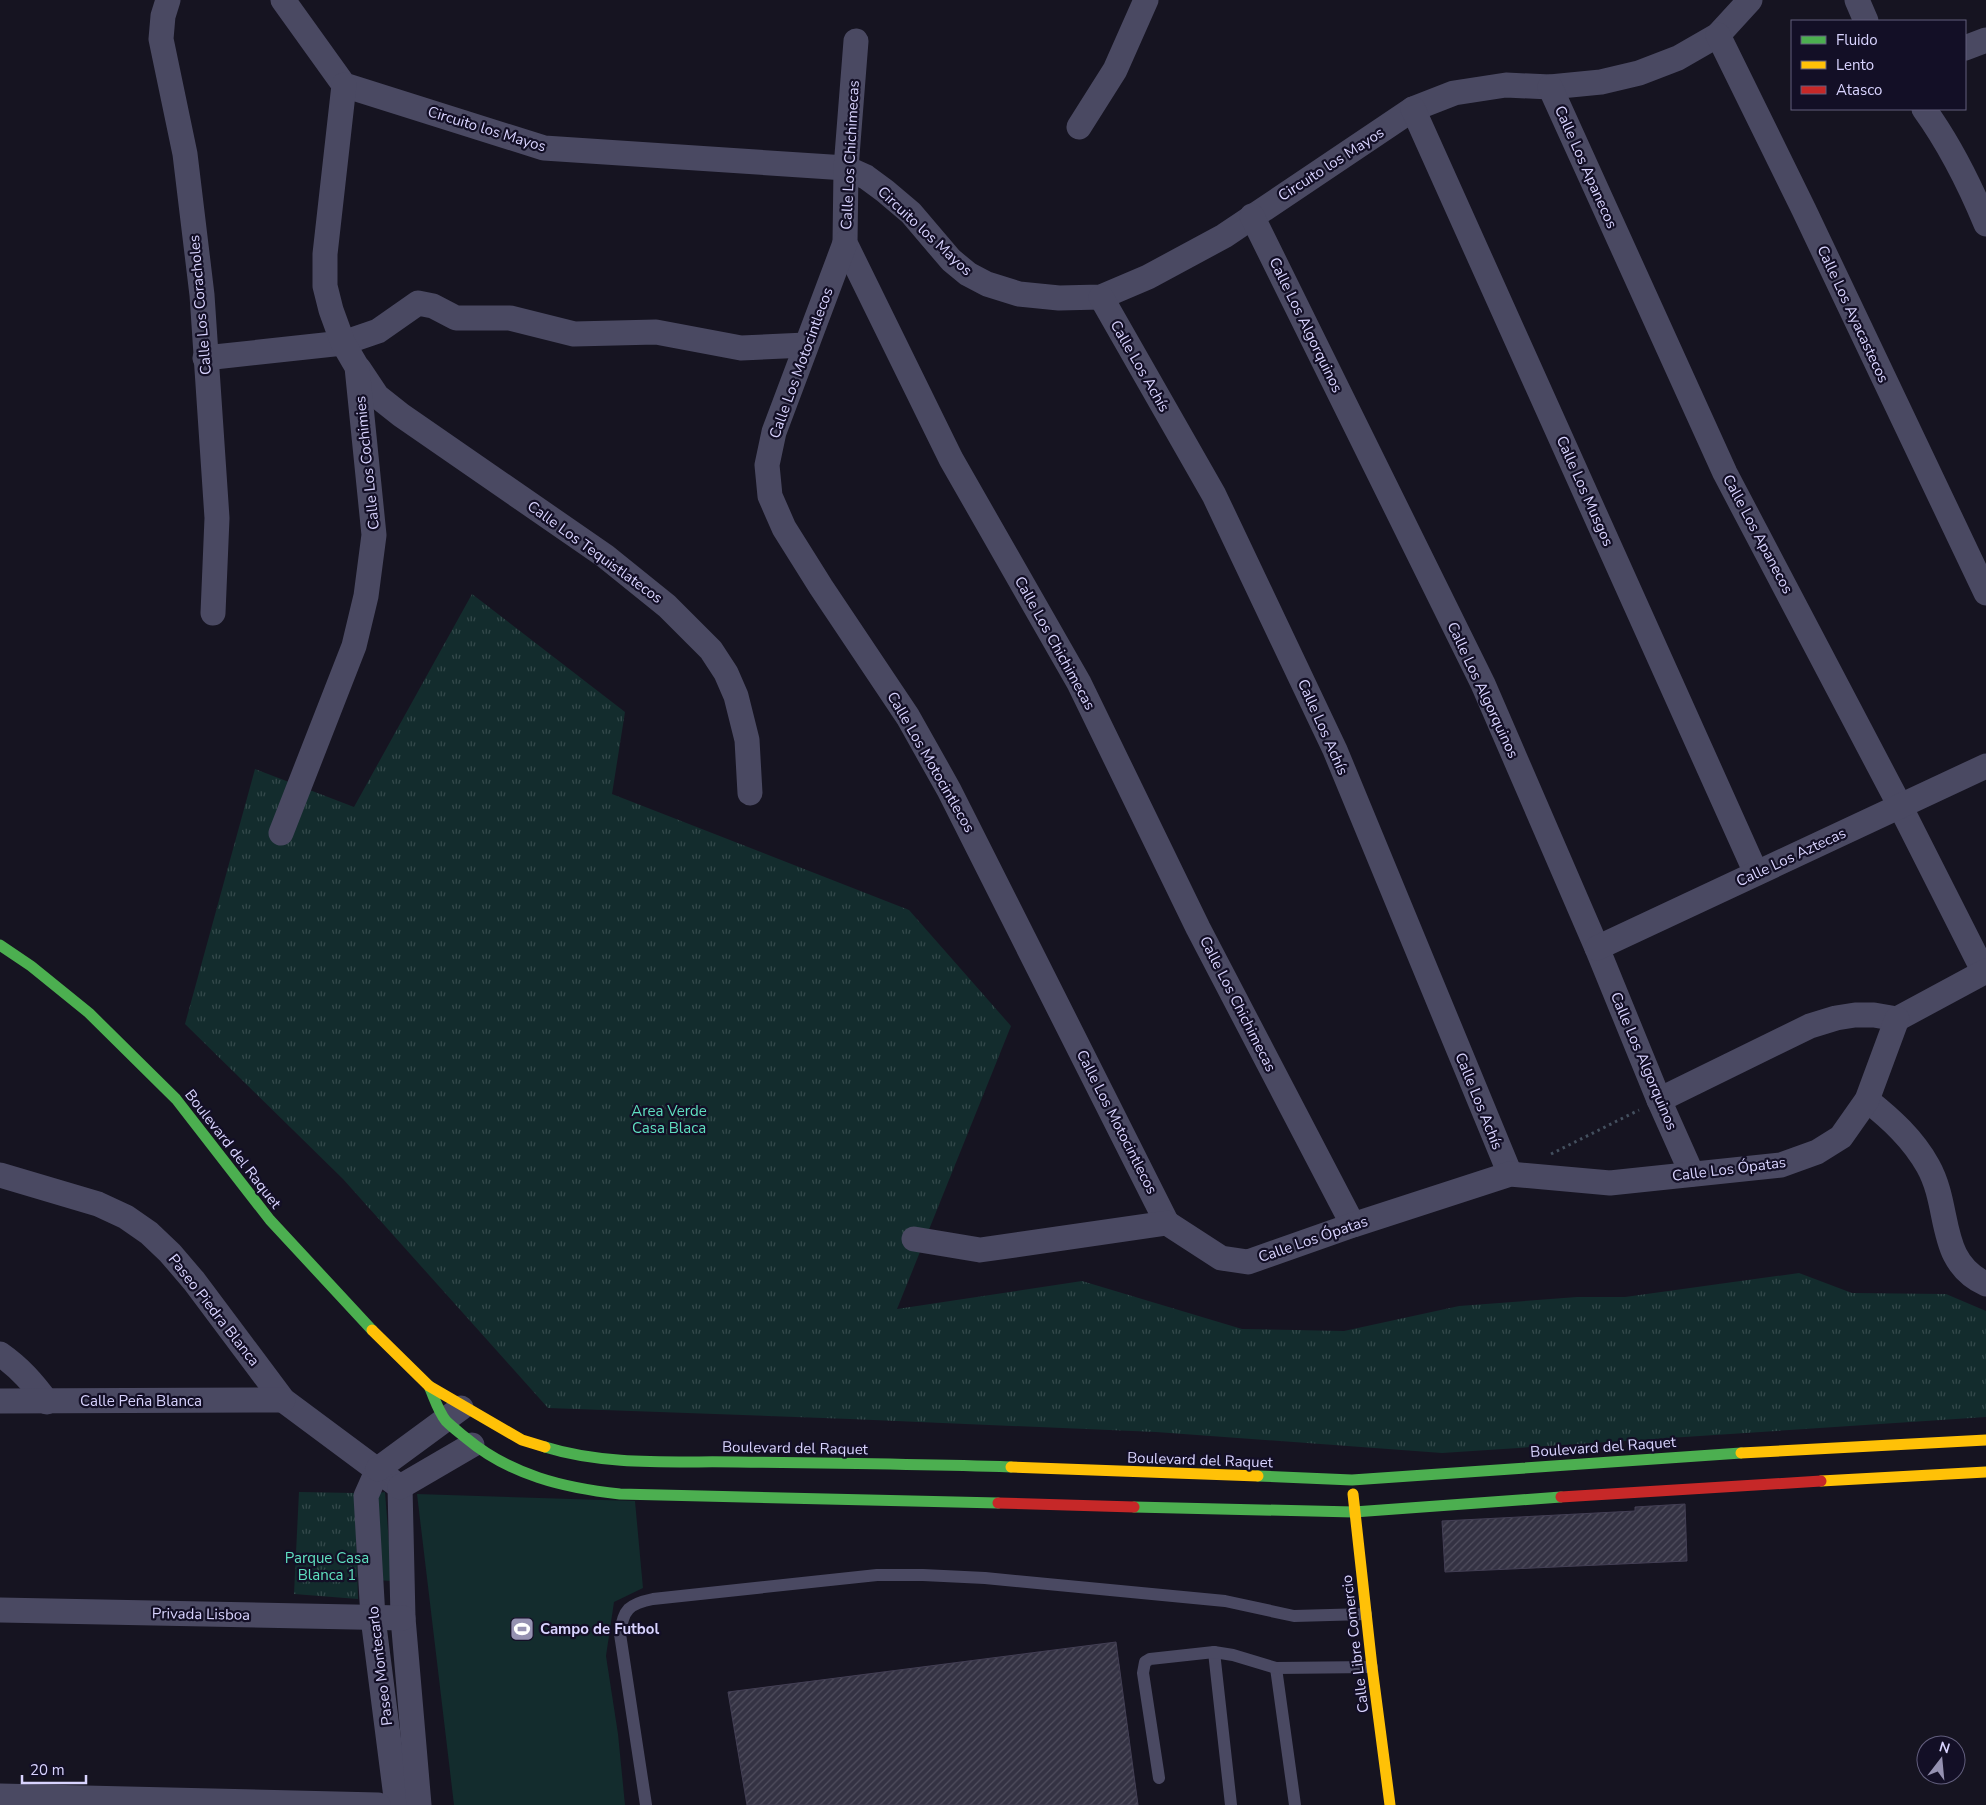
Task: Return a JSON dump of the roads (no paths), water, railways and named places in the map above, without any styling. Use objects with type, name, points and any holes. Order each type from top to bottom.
[{"type":"street","name":"Calle Los Coracholes","points":[[168,0],[163,16],[161,39],[185,154],[202,295],[217,518],[213,613]]},
{"type":"street","points":[[283,0],[344,85]]},
{"type":"street","points":[[1079,126],[1115,70],[1146,0]]},
{"type":"street","name":"Circuito los Mayos","points":[[344,85],[544,148],[846,168],[866,177],[885,191],[911,213],[951,260],[968,274],[987,284],[1019,294],[1059,298],[1100,297],[1148,277],[1224,236],[1413,110],[1454,93],[1506,85],[1550,87],[1601,82],[1639,73],[1678,58],[1718,36],[1750,0]]},
{"type":"street","points":[[1857,0],[1866,20]]},
{"type":"street","name":"Calle Los Ayacastecos","points":[[1718,36],[1804,210],[1986,593]]},
{"type":"street","points":[[1966,48],[1986,40]]},
{"type":"street","name":"Calle Los Chichimecas","points":[[856,41],[846,168],[845,243],[950,459],[1079,683],[1198,928],[1353,1225]]},
{"type":"street","name":"Calle Los Cochimies","points":[[281,833],[354,646],[366,596],[374,535],[357,367],[342,343],[325,286],[325,254],[344,85]]},
{"type":"street","name":"Calle Los Apanecos","points":[[1550,87],[1725,472],[1985,972]]},
{"type":"street","name":"Calle Los Musgos","points":[[1413,110],[1756,873]]},
{"type":"street","points":[[1925,110],[1941,132],[1959,164],[1986,224]]},
{"type":"street","name":"Calle Los Algorquinos","points":[[1252,216],[1483,684],[1692,1174]]},
{"type":"street","name":"Calle Los Motocintlecos","points":[[845,243],[774,432],[768,465],[770,496],[784,528],[908,717],[949,790],[1167,1223]]},
{"type":"street","name":"Calle Los Achís","points":[[1100,297],[1214,495],[1331,741],[1510,1174]]},
{"type":"street","points":[[205,358],[342,343],[378,331],[418,303],[433,306],[456,318],[510,318],[574,334],[656,332],[741,348],[806,345]]},
{"type":"street","name":"Calle Los Tequistlatecos","points":[[357,367],[377,396],[605,556],[667,606],[711,650],[726,673],[736,696],[747,740],[750,793]]},
{"type":"street","name":"Calle Los Aztecas","points":[[1597,948],[1986,766]]},
{"type":"street","name":"Boulevard del Raquet","points":[[0,945],[31,966],[89,1013],[176,1098],[270,1220],[361,1319],[455,1412],[481,1418],[569,1463],[629,1461],[1352,1480],[1715,1454],[1986,1440]]},
{"type":"street","points":[[1659,1100],[1810,1026],[1836,1018],[1855,1015],[1874,1015],[1897,1019],[1985,972]]},
{"type":"street","name":"Calle Los Ópatas","points":[[1167,1223],[1221,1258],[1248,1262],[1353,1225],[1510,1174],[1610,1183],[1781,1165],[1817,1152],[1841,1137],[1867,1100],[1897,1019]]},
{"type":"street","points":[[1867,1100],[1890,1118],[1912,1141],[1928,1167],[1939,1191],[1948,1237],[1956,1260],[1974,1279],[1986,1284]]},
{"type":"street","name":"Paseo Piedra Blanca","points":[[0,1176],[98,1204],[126,1217],[148,1233],[170,1253],[194,1280],[283,1400],[400,1487]]},
{"type":"street","points":[[914,1239],[980,1250],[1167,1223]]},
{"type":"street","points":[[0,1354],[16,1365],[32,1381],[47,1402]]},
{"type":"street","name":"Boulevard del Raquet","points":[[429,1386],[455,1412]]},
{"type":"street","name":"Calle Peña Blanca","points":[[0,1401],[283,1400]]},
{"type":"street","points":[[378,1469],[455,1412],[472,1444],[529,1475],[564,1487],[620,1494],[831,1500],[928,1496],[1354,1512],[1651,1490],[1986,1472]]},
{"type":"street","points":[[400,1487],[472,1444]]},
{"type":"street","points":[[564,1487],[569,1463]]},
{"type":"street","name":"Paseo Montecarlo","points":[[378,1469],[366,1496],[373,1618],[397,1805]]},
{"type":"street","name":"Calle Libre Comercio","points":[[1352,1480],[1372,1667],[1390,1805]]},
{"type":"street","name":"Paseo Montecarlo","points":[[400,1487],[402,1618],[419,1805]]},
{"type":"street","name":"Privada Lisboa","points":[[0,1610],[402,1618]]},
{"type":"street","points":[[0,1796],[378,1805]]},
{"type":"lane","points":[[646,1805],[620,1634],[625,1612],[637,1603],[653,1599],[877,1575],[923,1574],[1225,1601],[1294,1616],[1366,1614]]},
{"type":"lane","points":[[1159,1778],[1143,1673],[1145,1662],[1150,1659],[1214,1652],[1233,1655],[1276,1668],[1372,1667]]},
{"type":"lane","points":[[1214,1652],[1231,1805]]},
{"type":"lane","points":[[1276,1668],[1296,1805]]},
{"type":"place","name":"Campo de Futbol","points":[[522,1629]]},
{"type":"park label","name":"Area Verde Casa Blaca","points":[[669,1120]]},
{"type":"park label","name":"Parque Casa Blanca 1","points":[[327,1566]]}]
